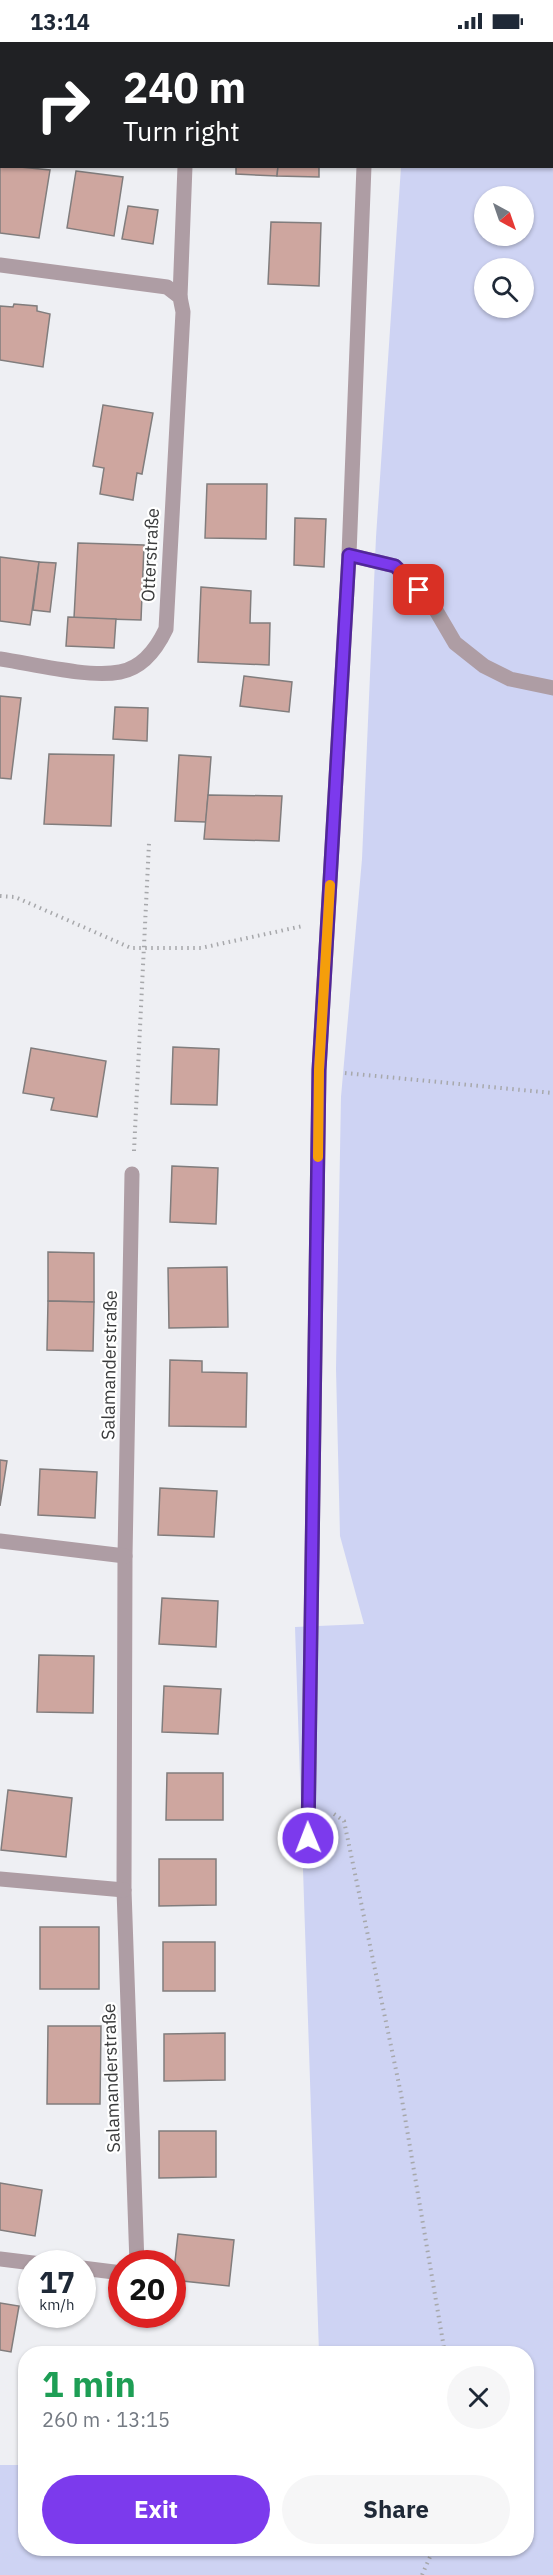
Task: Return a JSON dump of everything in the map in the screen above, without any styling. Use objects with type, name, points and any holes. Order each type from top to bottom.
[{"type":"street","name":"Otterstraße","points":[[0,659],[96,673],[122,672],[142,662],[160,641],[166,629],[183,312],[180,297],[185,168]]},
{"type":"street","points":[[308,1838],[319,1070],[349,555],[363,168]]},
{"type":"street","points":[[0,265],[167,286],[180,297]]},
{"type":"street","points":[[349,555],[395,566],[430,602],[455,643],[484,666],[510,679],[553,688]]},
{"type":"street","name":"Salamanderstraße","points":[[132,1174],[125,1556],[124,1890],[137,2250]]},
{"type":"street","points":[[0,1541],[125,1556]]},
{"type":"street","points":[[0,1879],[124,1890]]},
{"type":"street","points":[[0,2259],[18,2261]]},
{"type":"path","points":[[132,1174],[149,843]]},
{"type":"path","points":[[0,896],[15,897],[131,948],[201,948],[328,922]]},
{"type":"path","points":[[319,1070],[553,1093]]},
{"type":"path","points":[[307,1796],[344,1821],[402,2094],[444,2346]]},
{"type":"path","points":[[422,2575],[430,2556]]},
{"type":"shaded area","points":[[401,168],[553,168],[553,2575],[0,2575],[0,2465],[18,2465],[18,2556],[534,2556],[534,2346],[319,2346],[295,1627],[364,1624],[340,1536],[336,1369],[341,1097],[362,859],[376,537]]},
{"type":"building","points":[[0,168],[50,170],[39,238],[0,233]]},
{"type":"building","points":[[236,168],[278,168],[277,176],[236,174]]},
{"type":"building","points":[[278,168],[319,168],[319,177],[277,176]]},
{"type":"building","points":[[76,171],[123,177],[114,236],[67,228]]},
{"type":"building","points":[[128,206],[158,210],[153,244],[122,239]]},
{"type":"building","points":[[271,222],[321,223],[319,286],[268,284]]},
{"type":"building","points":[[14,304],[37,306],[37,311],[50,314],[43,367],[0,360],[0,306],[13,307]]},
{"type":"building","points":[[103,405],[153,413],[142,474],[137,473],[133,500],[100,494],[104,468],[93,466]]},
{"type":"building","points":[[207,484],[267,484],[266,539],[205,538]]},
{"type":"building","points":[[295,518],[326,519],[324,567],[294,565]]},
{"type":"building","points":[[78,543],[144,545],[141,620],[74,618]]},
{"type":"building","points":[[0,557],[39,562],[30,625],[0,621]]},
{"type":"building","points":[[39,562],[56,563],[50,612],[33,610]]},
{"type":"building","points":[[201,587],[251,591],[250,623],[270,623],[269,665],[198,662]]},
{"type":"building","points":[[68,617],[116,619],[114,648],[66,646]]},
{"type":"building","points":[[244,676],[292,682],[289,712],[240,706]]},
{"type":"building","points":[[0,696],[21,698],[11,779],[0,778]]},
{"type":"building","points":[[115,707],[148,708],[147,741],[113,739]]},
{"type":"building","points":[[49,754],[114,755],[111,826],[44,824]]},
{"type":"building","points":[[179,755],[211,757],[206,822],[175,821]]},
{"type":"building","points":[[208,795],[282,796],[279,841],[204,839]]},
{"type":"building","points":[[173,1047],[219,1049],[217,1105],[171,1104]]},
{"type":"building","points":[[31,1048],[106,1061],[97,1117],[51,1110],[54,1098],[23,1093]]},
{"type":"building","points":[[172,1166],[218,1168],[216,1224],[170,1222]]},
{"type":"building","points":[[48,1252],[94,1253],[94,1302],[48,1301]]},
{"type":"building","points":[[227,1267],[228,1327],[169,1328],[168,1268]]},
{"type":"building","points":[[48,1301],[94,1302],[93,1351],[47,1350]]},
{"type":"building","points":[[170,1360],[202,1361],[202,1372],[247,1373],[246,1427],[169,1426]]},
{"type":"building","points":[[0,1460],[7,1461],[0,1506]]},
{"type":"building","points":[[40,1469],[97,1472],[95,1518],[38,1515]]},
{"type":"building","points":[[160,1488],[217,1491],[214,1537],[158,1535]]},
{"type":"building","points":[[162,1598],[218,1601],[216,1647],[159,1644]]},
{"type":"building","points":[[39,1655],[94,1656],[93,1713],[37,1712]]},
{"type":"building","points":[[164,1686],[221,1689],[218,1734],[162,1732]]},
{"type":"building","points":[[167,1773],[223,1773],[223,1820],[166,1820]]},
{"type":"building","points":[[8,1790],[72,1798],[66,1857],[1,1850]]},
{"type":"building","points":[[159,1859],[216,1859],[216,1905],[159,1906]]},
{"type":"building","points":[[40,1927],[99,1927],[99,1989],[40,1989]]},
{"type":"building","points":[[163,1942],[215,1942],[215,1991],[163,1991]]},
{"type":"building","points":[[48,2026],[101,2026],[100,2104],[47,2104]]},
{"type":"building","points":[[225,2033],[225,2080],[164,2081],[164,2034]]},
{"type":"building","points":[[159,2131],[216,2131],[216,2177],[159,2178]]},
{"type":"building","points":[[0,2183],[42,2190],[35,2236],[0,2230]]},
{"type":"building","points":[[178,2234],[234,2240],[229,2286],[186,2281],[186,2250],[176,2250]]},
{"type":"building","points":[[0,2303],[18,2306],[11,2352],[0,2350]]},
{"type":"slow traffic","points":[[318,1157],[319,1070],[330,885]]},
{"type":"route","points":[[308,1838],[319,1070],[349,555],[395,566],[419,590]]}]
